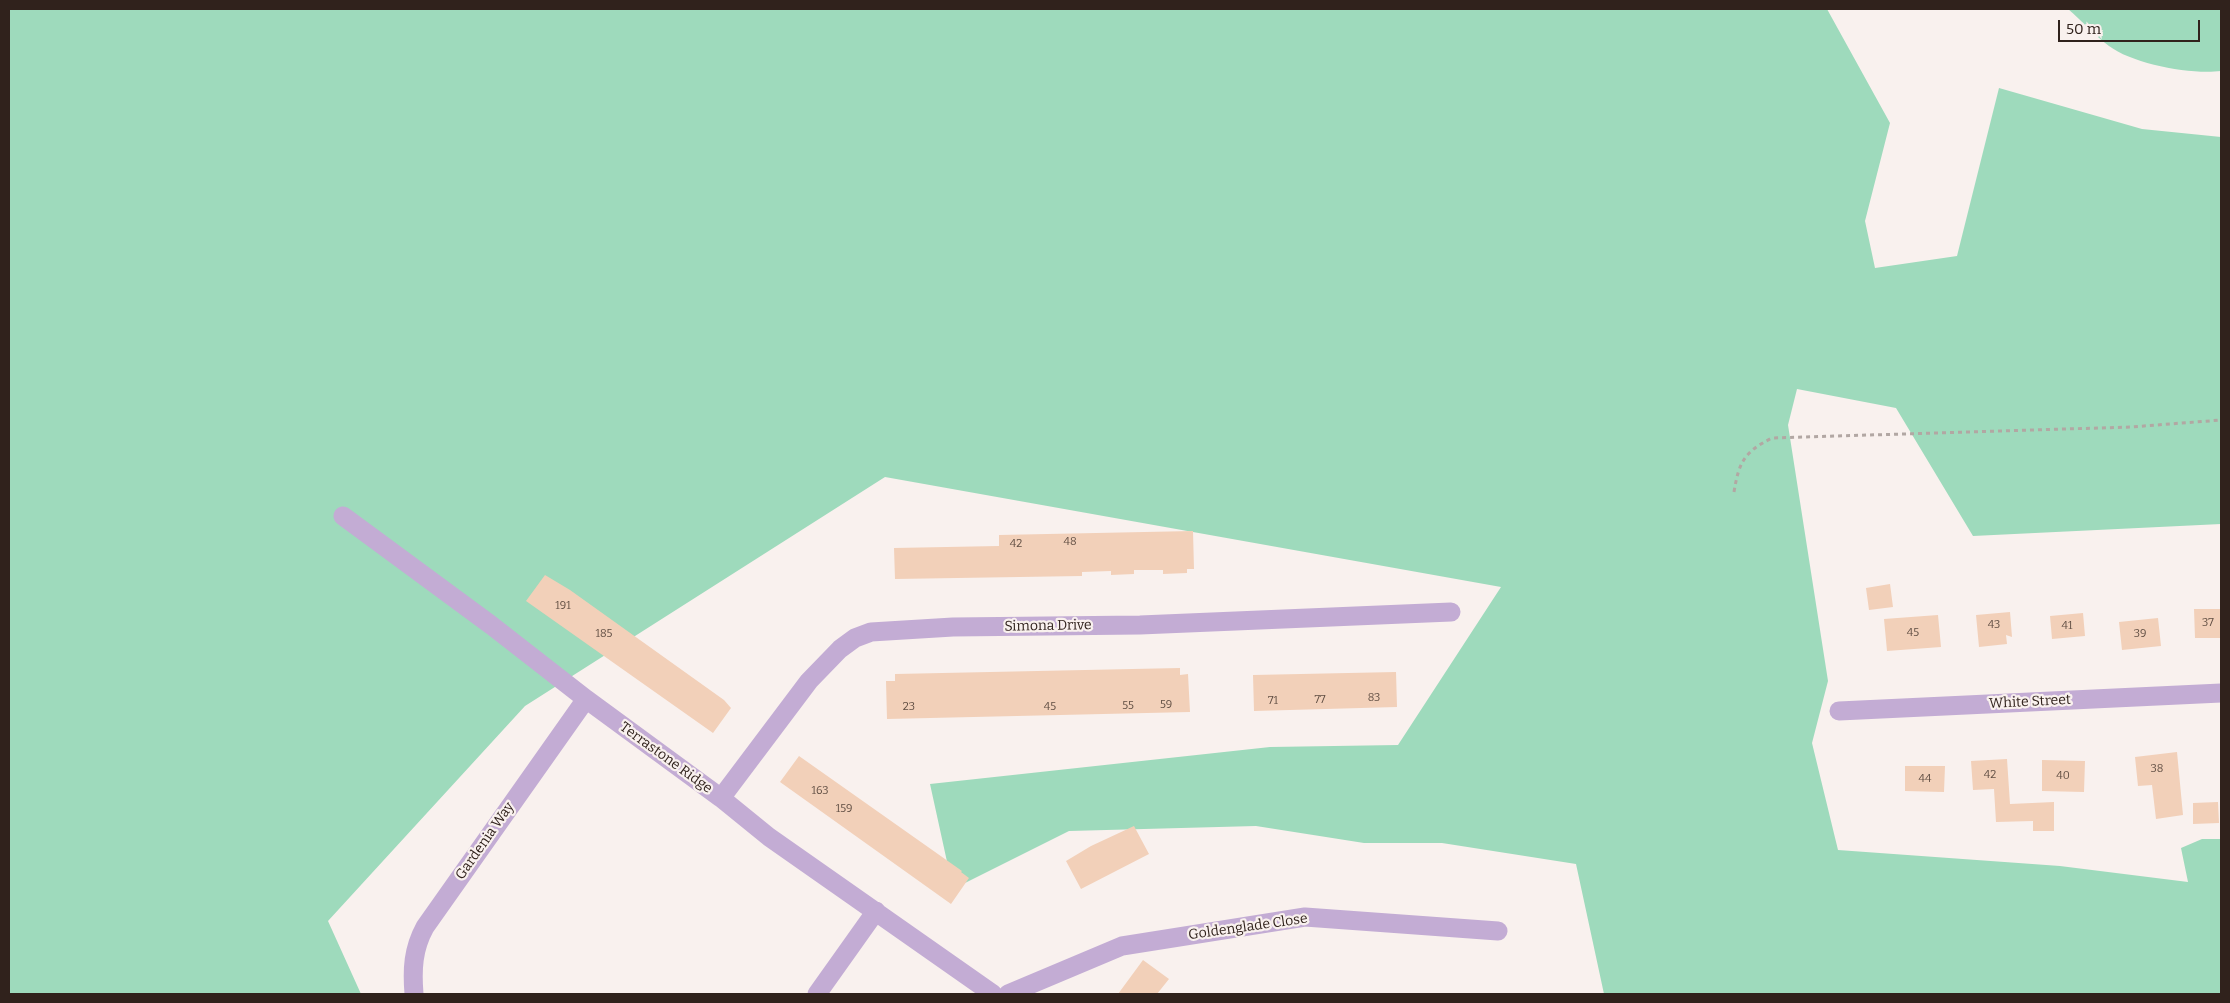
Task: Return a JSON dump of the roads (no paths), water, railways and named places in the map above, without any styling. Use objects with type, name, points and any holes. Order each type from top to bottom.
[{"type":"street","name":"Terrastone Ridge","points":[[344,516],[491,625],[586,699],[721,798],[769,837],[993,994]]},
{"type":"street","name":"Simona Drive","points":[[721,798],[809,681],[840,649],[854,638],[871,632],[953,627],[1140,625],[1451,612]]},
{"type":"street","name":"White Street","points":[[1839,711],[2221,693]]},
{"type":"street","name":"Gardenia Way","points":[[414,994],[414,958],[425,927],[586,699]]},
{"type":"street","points":[[817,994],[876,911]]},
{"type":"street","name":"Goldenglade Close","points":[[1008,994],[1122,946],[1306,918],[1498,931]]}]
